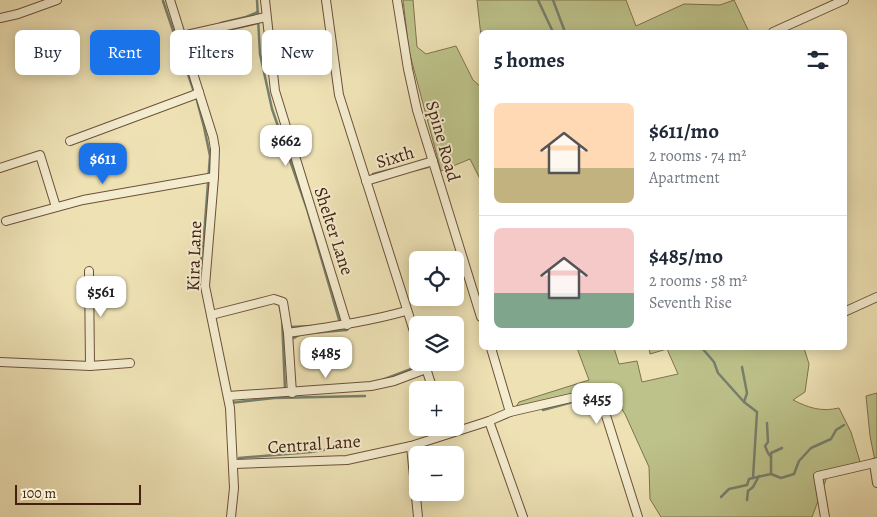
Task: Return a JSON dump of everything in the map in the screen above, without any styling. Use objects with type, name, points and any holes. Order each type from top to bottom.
[{"type":"street","points":[[0,18],[18,14],[57,0]]},
{"type":"street","name":"Kira Lane","points":[[170,0],[180,30]]},
{"type":"street","name":"Shelter Lane","points":[[265,0],[261,18],[275,91],[347,325]]},
{"type":"street","points":[[326,0],[339,95],[409,319]]},
{"type":"street","name":"Spine Road","points":[[397,0],[408,69],[417,110],[479,310]]},
{"type":"street","points":[[777,30],[844,0]]},
{"type":"street","points":[[208,30],[261,18]]},
{"type":"street","name":"Kira Lane","points":[[191,75],[196,94],[213,137],[215,149],[210,177],[205,277],[206,297],[228,396],[234,464],[231,517]]},
{"type":"street","points":[[70,142],[196,94]]},
{"type":"street","points":[[0,168],[40,155],[56,207]]},
{"type":"street","name":"Sixth","points":[[366,181],[433,161]]},
{"type":"street","points":[[6,221],[83,200],[210,177]]},
{"type":"street","points":[[89,271],[90,366]]},
{"type":"street","points":[[847,311],[877,297]]},
{"type":"street","points":[[211,315],[278,299],[283,302],[288,333],[292,393]]},
{"type":"street","points":[[288,333],[347,325],[379,319],[406,311]]},
{"type":"street","points":[[492,350],[510,412],[584,394],[598,398],[603,406],[638,517]]},
{"type":"street","points":[[0,362],[90,366],[130,363]]},
{"type":"street","points":[[228,396],[371,386],[394,381],[415,371]]},
{"type":"street","name":"Central Lane","points":[[464,427],[489,421],[510,412]]},
{"type":"street","points":[[489,421],[523,517]]},
{"type":"street","name":"Central Lane","points":[[411,446],[434,436]]},
{"type":"street","name":"Central Lane","points":[[234,464],[347,460],[409,446]]},
{"type":"street","points":[[825,517],[818,476],[875,462],[877,483]]},
{"type":"street","points":[[416,501],[418,517]]},
{"type":"green space","points":[[403,0],[413,0],[417,47],[426,54],[456,46],[473,80],[479,85],[479,177],[470,159],[441,171],[409,51]]},
{"type":"green space","points":[[477,0],[626,0],[636,26],[684,4],[720,5],[734,0],[748,30],[480,30]]},
{"type":"green space","points":[[578,350],[615,350],[619,364],[637,361],[642,382],[678,374],[667,350],[805,350],[809,364],[805,392],[793,400],[804,405],[826,410],[839,408],[851,432],[861,465],[827,477],[812,517],[661,517],[650,499],[649,467],[625,414],[610,391],[511,415],[519,402],[589,380]]},
{"type":"green space","points":[[649,350],[664,350],[650,354]]},
{"type":"green space","points":[[877,393],[877,471],[870,436],[866,396]]},
{"type":"waterway","points":[[257,0],[260,54],[272,109],[307,209],[340,323]]},
{"type":"waterway","points":[[538,0],[552,30]]},
{"type":"waterway","points":[[553,0],[564,30]]},
{"type":"waterway","points":[[163,1],[194,92]]},
{"type":"waterway","points":[[221,23],[258,12]]},
{"type":"waterway","points":[[227,30],[258,23]]},
{"type":"waterway","points":[[196,97],[210,156],[203,249],[200,263]]},
{"type":"waterway","points":[[415,170],[428,167]]},
{"type":"waterway","points":[[373,174],[393,169]]},
{"type":"waterway","points":[[279,303],[282,318],[285,389]]},
{"type":"waterway","points":[[291,327],[312,326]]},
{"type":"waterway","points":[[312,333],[347,330]]},
{"type":"waterway","points":[[294,338],[301,334]]},
{"type":"waterway","points":[[704,350],[714,362],[718,373],[744,402],[757,412],[753,478],[749,479],[747,485],[729,489],[721,497]]},
{"type":"waterway","points":[[742,367],[747,393],[744,402]]},
{"type":"waterway","points":[[382,380],[409,370]]},
{"type":"waterway","points":[[230,403],[274,398],[365,396]]},
{"type":"waterway","points":[[543,410],[590,399]]},
{"type":"waterway","points":[[767,423],[768,442],[765,446],[771,457]]},
{"type":"waterway","points":[[771,474],[781,478],[794,474],[799,461],[811,448],[831,439],[836,430],[844,425]]},
{"type":"waterway","points":[[239,458],[311,452],[352,445]]},
{"type":"waterway","points":[[753,478],[771,474],[771,453],[782,448]]},
{"type":"waterway","points":[[747,500],[748,491],[753,487],[759,476]]}]
